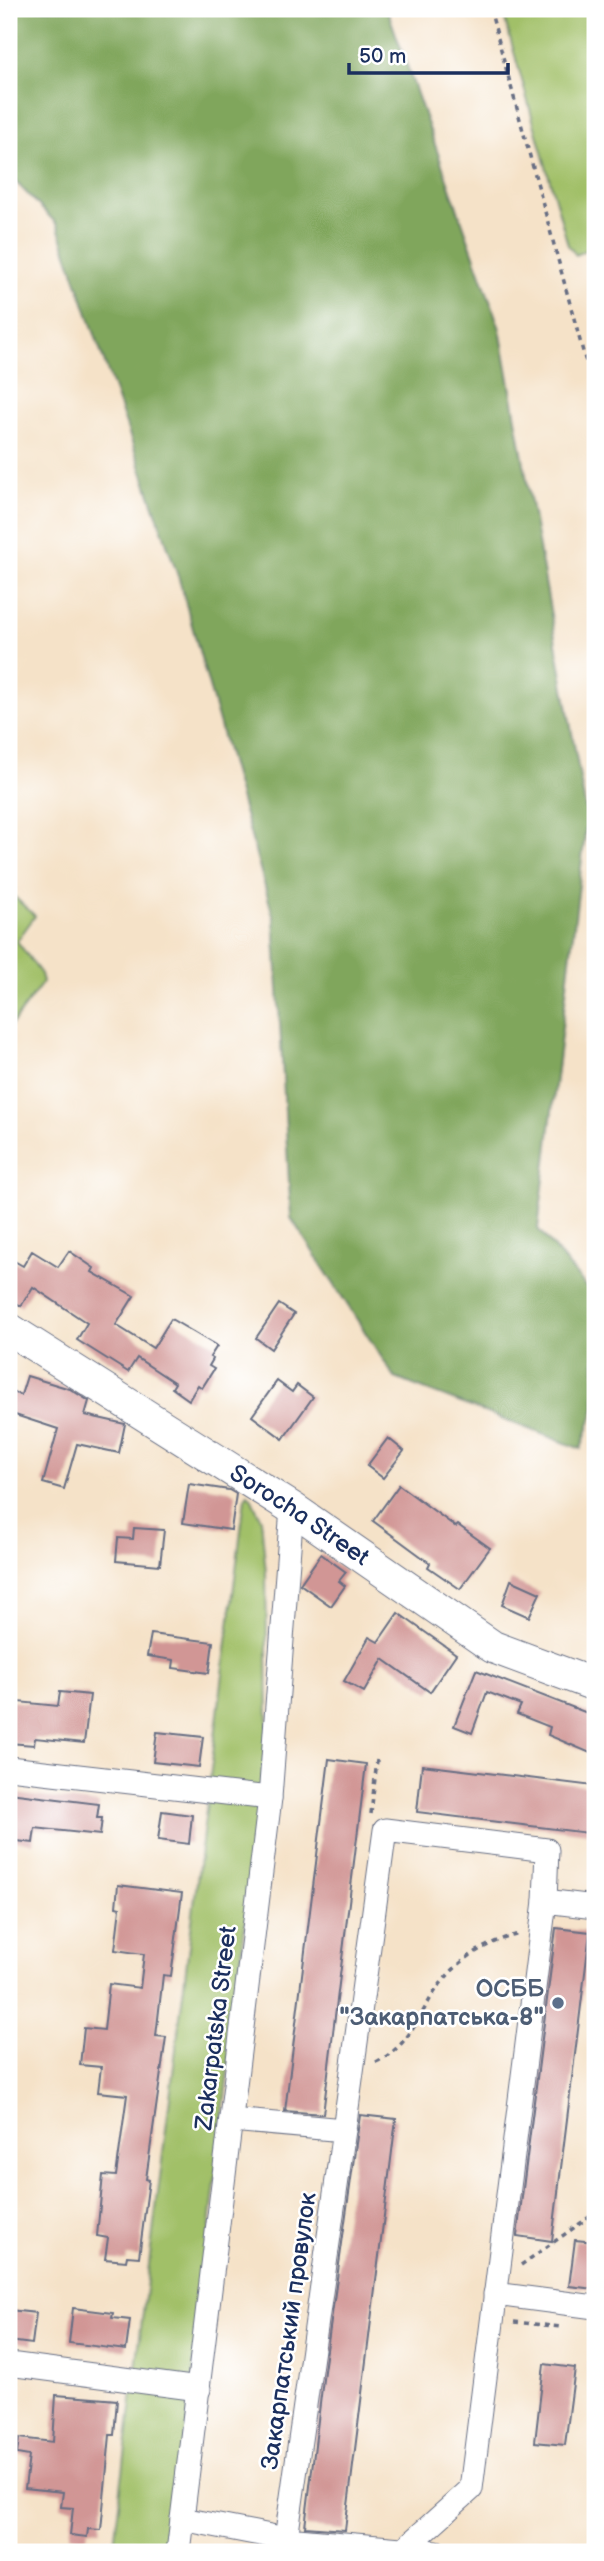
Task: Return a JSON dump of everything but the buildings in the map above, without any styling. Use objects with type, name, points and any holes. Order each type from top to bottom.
[{"type":"main road","name":"Sorocha Street","points":[[9,1329],[292,1508],[494,1647],[595,1685]]},
{"type":"street","name":"Zakarpatska Street","points":[[178,2552],[270,1798],[292,1508]]},
{"type":"street","points":[[9,1768],[270,1798]]},
{"type":"street","name":"Закарпатський провулок","points":[[286,2546],[385,1830],[547,1850],[545,1901],[471,2488],[404,2549]]},
{"type":"street","points":[[545,1901],[595,1907]]},
{"type":"street","points":[[231,2120],[344,2130]]},
{"type":"street","points":[[496,2288],[595,2308]]},
{"type":"street","points":[[9,2364],[199,2389]]},
{"type":"street","points":[[182,2519],[286,2546],[436,2552]]},
{"type":"path","points":[[490,9],[585,359],[595,376]]},
{"type":"path","points":[[352,2073],[397,2051],[416,2025],[433,1994],[466,1956],[500,1939],[541,1929]]},
{"type":"path","points":[[496,2288],[595,2213]]},
{"type":"path","points":[[492,2319],[569,2328]]},
{"type":"green space","points":[[9,9],[387,9],[500,329],[587,817],[538,1229],[595,1297],[595,1408],[581,1449],[395,1378],[291,1218],[274,919],[179,579],[57,224],[9,175]]},
{"type":"green space","points":[[502,9],[595,9],[595,245],[576,255],[568,245]]},
{"type":"green space","points":[[9,892],[35,916],[17,941],[41,974],[43,982],[9,1028]]},
{"type":"green space","points":[[248,1494],[261,1519],[266,1573],[268,1728],[172,2552],[113,2552],[245,1498]]},
{"type":"place","name":"ОСББ \"Закарпатська-8\"","points":[[558,2003]]}]
